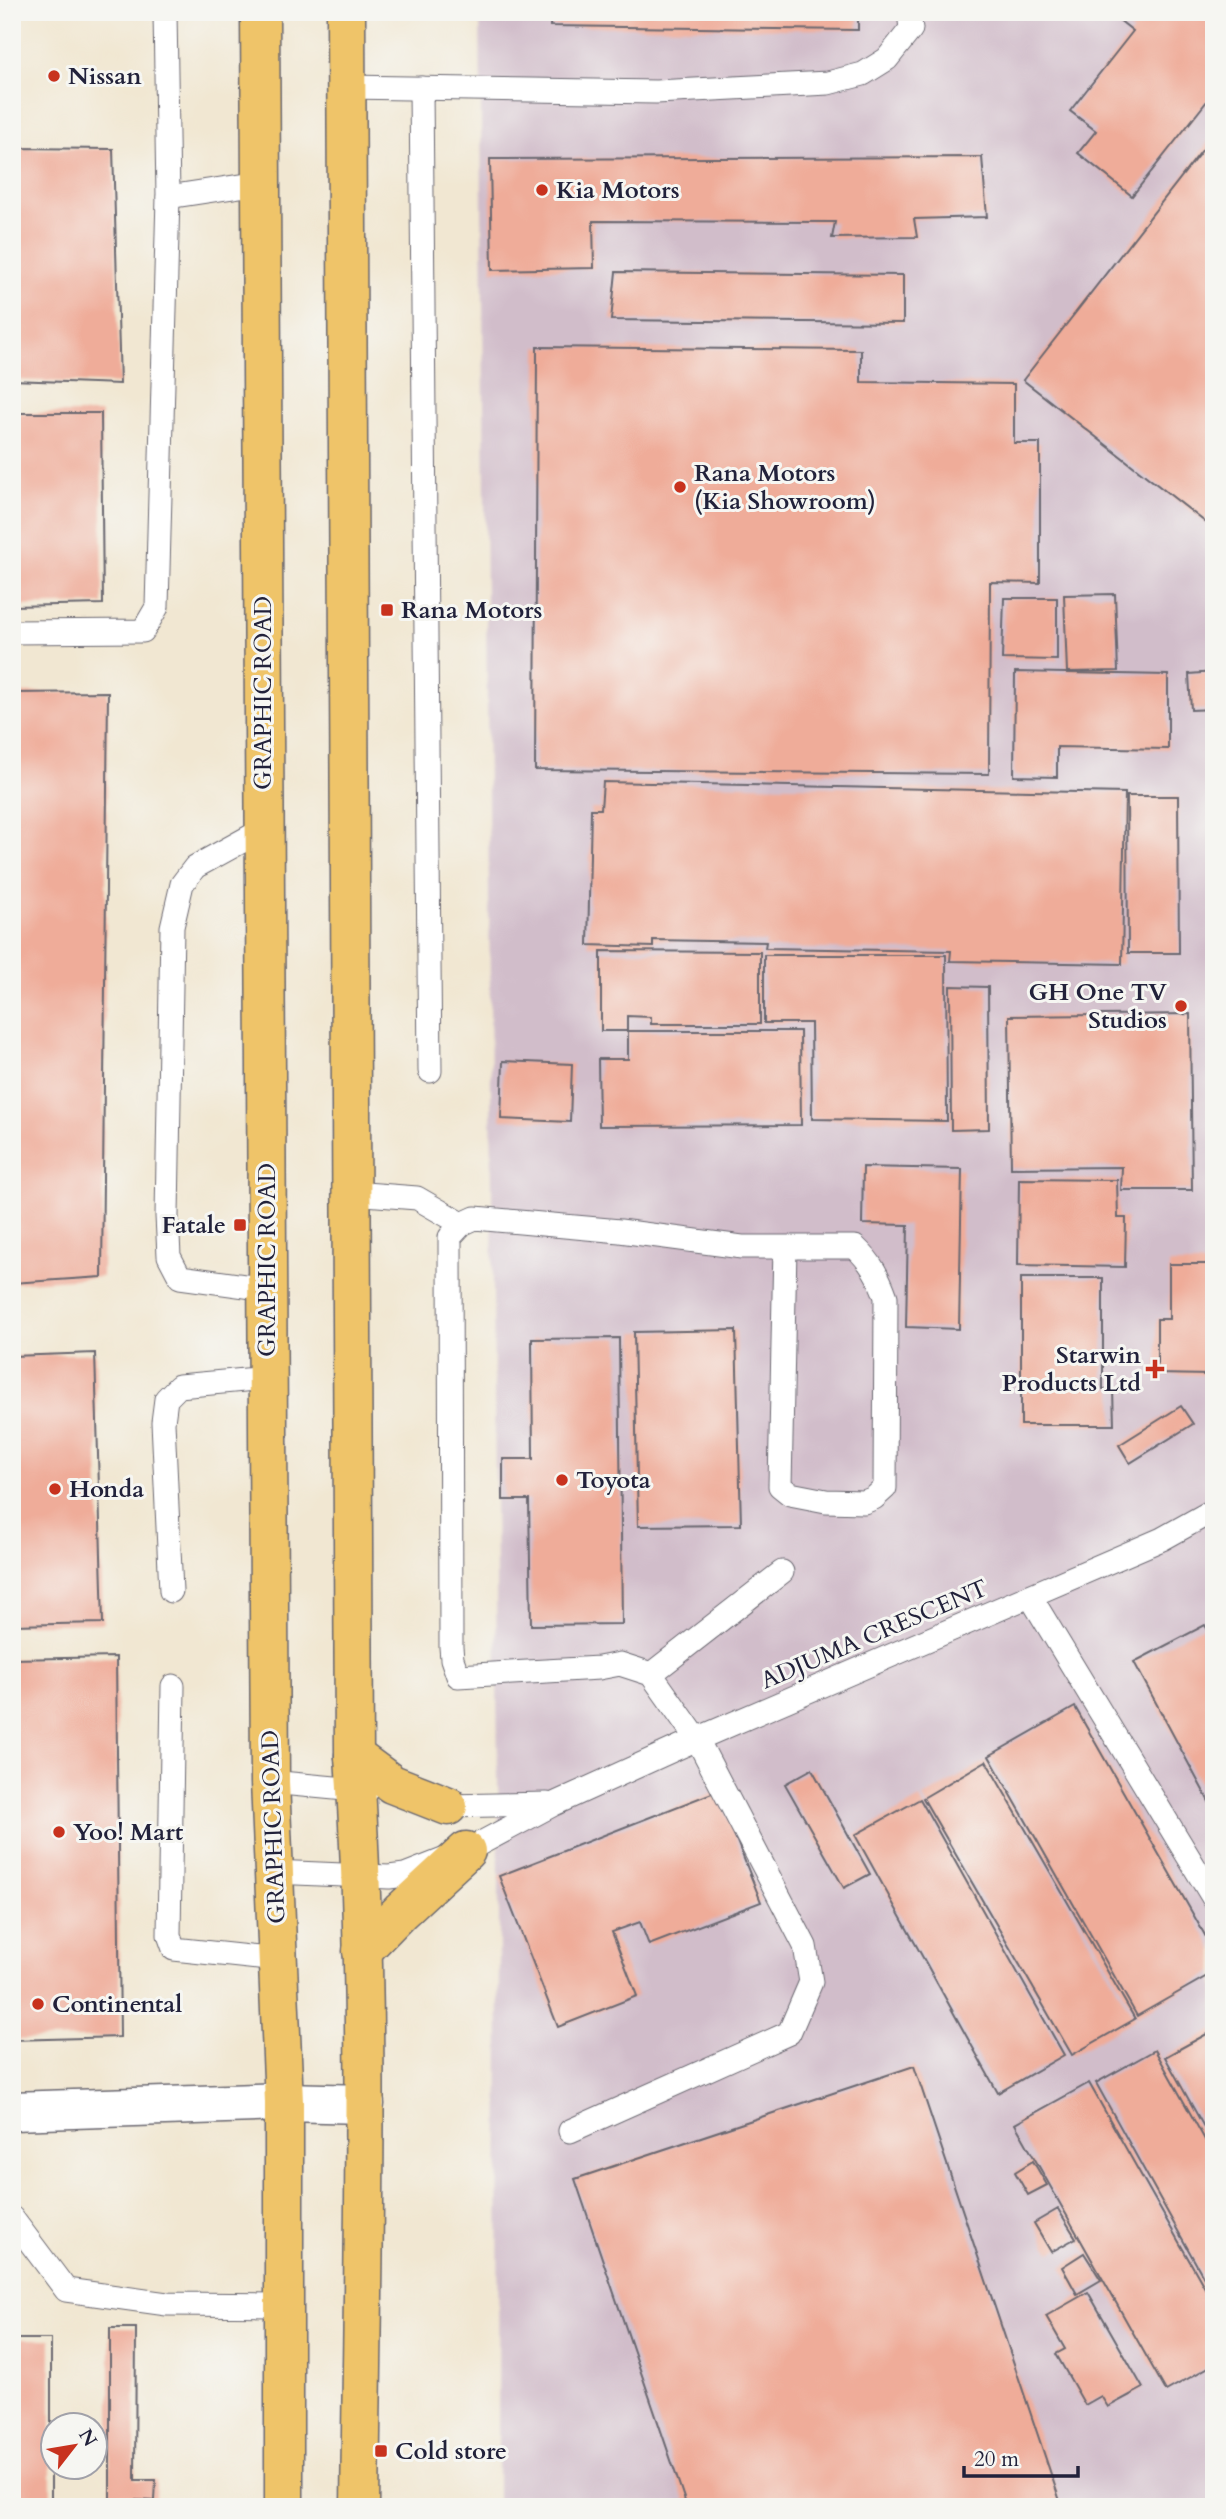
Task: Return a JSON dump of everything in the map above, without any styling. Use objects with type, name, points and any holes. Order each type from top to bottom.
[{"type":"main road","name":"GRAPHIC ROAD","points":[[260,12],[270,1783],[284,2102],[284,2507]]},
{"type":"main road","points":[[346,12],[355,1773],[361,1875],[365,2104],[360,2507]]},
{"type":"main road","points":[[355,1773],[448,1806]]},
{"type":"main road","points":[[362,1951],[466,1851]]},
{"type":"street","points":[[12,2111],[284,2102],[365,2104]]},
{"type":"lane","points":[[12,632],[144,631],[157,607],[168,197],[165,12]]},
{"type":"lane","points":[[347,87],[656,92],[828,83],[863,74],[887,58],[911,29],[909,12]]},
{"type":"lane","points":[[421,88],[430,1071]]},
{"type":"lane","points":[[168,197],[260,183]]},
{"type":"lane","points":[[264,830],[195,867],[182,884],[172,927],[167,1216],[169,1256],[180,1277],[267,1289]]},
{"type":"lane","points":[[352,1193],[417,1198],[462,1224]]},
{"type":"lane","points":[[570,2131],[789,2033],[811,1982],[805,1946],[697,1739],[651,1674],[620,1664],[599,1668],[458,1676],[452,1659],[450,1237],[462,1224],[475,1218],[620,1231],[743,1247],[785,1247],[855,1247],[869,1261],[880,1278],[886,1297],[885,1488],[874,1498],[864,1502],[826,1501],[790,1494],[780,1486],[785,1247]]},
{"type":"lane","points":[[171,1591],[163,1422],[166,1399],[179,1386],[267,1378]]},
{"type":"lane","name":"ADJUMA CRESCENT","points":[[273,1872],[389,1877],[405,1875],[466,1851],[554,1804],[697,1739],[1162,1539],[1214,1510]]},
{"type":"lane","points":[[651,1674],[782,1572]]},
{"type":"lane","points":[[1030,1596],[1214,1899]]},
{"type":"lane","points":[[173,1686],[169,1935],[174,1949],[277,1960]]},
{"type":"lane","points":[[270,1783],[355,1773]]},
{"type":"lane","name":"ADJUMA CRESCENT","points":[[448,1806],[554,1804]]},
{"type":"lane","points":[[12,2218],[66,2290],[167,2304],[284,2305]]},
{"type":"shaded area","points":[[480,12],[1214,12],[1214,2507],[498,2507],[499,1876]]},
{"type":"building","points":[[551,12],[858,12],[858,30],[550,26]]},
{"type":"building","points":[[1109,12],[1214,12],[1214,106],[1207,101],[1132,196],[1078,153],[1096,131],[1070,111],[1133,31]]},
{"type":"building","points":[[1214,135],[1214,529],[1023,380]]},
{"type":"building","points":[[12,148],[113,149],[120,384],[12,380]]},
{"type":"building","points":[[982,157],[987,217],[914,219],[917,237],[832,238],[835,222],[593,221],[594,268],[492,270],[490,159]]},
{"type":"building","points":[[616,272],[903,275],[903,323],[611,320]]},
{"type":"building","points":[[537,347],[861,350],[861,382],[1014,384],[1014,443],[1040,443],[1040,583],[990,582],[989,774],[535,770]]},
{"type":"building","points":[[14,413],[101,413],[103,604],[12,606]]},
{"type":"building","points":[[1115,594],[1118,671],[1067,672],[1064,595]]},
{"type":"building","points":[[1004,598],[1057,598],[1057,660],[1002,659]]},
{"type":"building","points":[[1015,672],[1168,675],[1168,749],[1057,747],[1057,777],[1014,776]]},
{"type":"building","points":[[1214,672],[1214,709],[1191,710],[1189,674]]},
{"type":"building","points":[[108,692],[102,1277],[12,1283],[12,693]]},
{"type":"building","points":[[603,782],[1125,793],[1122,964],[950,961],[951,951],[765,948],[766,942],[653,940],[653,947],[588,945],[591,809],[601,809]]},
{"type":"building","points":[[1127,796],[1178,796],[1179,953],[1128,953]]},
{"type":"building","points":[[601,951],[760,952],[760,1024],[651,1024],[651,1017],[627,1016],[627,1031],[601,1031]]},
{"type":"building","points":[[764,955],[946,955],[947,1121],[812,1119],[811,1023],[764,1023]]},
{"type":"building","points":[[950,986],[988,987],[989,1129],[951,1130]]},
{"type":"building","points":[[1190,1014],[1192,1190],[1121,1190],[1122,1167],[1011,1168],[1009,1016]]},
{"type":"building","points":[[628,1031],[800,1031],[801,1125],[599,1126],[598,1059],[628,1059]]},
{"type":"building","points":[[503,1061],[572,1064],[570,1122],[501,1119]]},
{"type":"building","points":[[863,1167],[962,1169],[959,1329],[906,1327],[908,1225],[862,1224]]},
{"type":"building","points":[[1019,1179],[1117,1180],[1118,1218],[1126,1218],[1125,1267],[1018,1265]]},
{"type":"building","points":[[1169,1264],[1211,1264],[1210,1375],[1157,1374],[1157,1319],[1169,1319]]},
{"type":"building","points":[[1021,1278],[1103,1278],[1103,1389],[1113,1389],[1114,1425],[1021,1425]]},
{"type":"building","points":[[736,1330],[741,1525],[638,1526],[634,1332]]},
{"type":"building","name":"Toyota","points":[[619,1338],[622,1624],[531,1625],[529,1500],[503,1500],[503,1459],[533,1459],[532,1339]]},
{"type":"building","name":"Honda","points":[[95,1353],[103,1623],[12,1625],[12,1356]]},
{"type":"building","points":[[1181,1406],[1193,1424],[1130,1463],[1119,1445]]},
{"type":"building","points":[[1205,1625],[1214,1640],[1214,1811],[1134,1662]]},
{"type":"building","points":[[116,1657],[120,2037],[12,2040],[12,1659]]},
{"type":"building","points":[[1075,1707],[1214,1951],[1214,1972],[1137,2016],[989,1756]]},
{"type":"building","points":[[986,1761],[1135,2019],[1072,2055],[923,1798]]},
{"type":"building","points":[[812,1769],[870,1874],[844,1888],[785,1784]]},
{"type":"building","points":[[717,1791],[761,1902],[649,1945],[640,1922],[612,1932],[637,1996],[558,2027],[499,1876]]},
{"type":"building","points":[[920,1799],[1064,2055],[998,2093],[855,1835]]},
{"type":"building","points":[[1214,2030],[1214,2145],[1165,2057]]},
{"type":"building","points":[[1155,2050],[1214,2156],[1214,2296],[1096,2083]]},
{"type":"building","points":[[914,2066],[1062,2507],[687,2507],[575,2179]]},
{"type":"building","points":[[1089,2083],[1214,2304],[1214,2364],[1166,2391],[1015,2124]]},
{"type":"building","points":[[1033,2161],[1047,2185],[1028,2195],[1015,2172]]},
{"type":"building","points":[[1058,2209],[1076,2238],[1051,2252],[1034,2223]]},
{"type":"building","points":[[1084,2253],[1101,2280],[1077,2294],[1062,2267]]},
{"type":"building","points":[[1088,2292],[1143,2388],[1108,2407],[1101,2396],[1085,2405],[1056,2354],[1065,2349],[1046,2316]]},
{"type":"building","points":[[110,2328],[136,2328],[135,2480],[156,2480],[155,2501],[135,2500],[135,2507],[110,2507]]},
{"type":"building","points":[[12,2339],[51,2339],[51,2410],[38,2410],[38,2480],[51,2480],[51,2507],[12,2507]]},
{"type":"place","name":"Nissan","points":[[54,76]]},
{"type":"place","name":"Kia Motors","points":[[542,190]]},
{"type":"place","name":"Rana Motors (Kia Showroom)","points":[[680,487]]},
{"type":"place","name":"Rana Motors","points":[[387,610]]},
{"type":"place","name":"GH One TV Studios","points":[[1181,1006]]},
{"type":"place","name":"Fatale","points":[[240,1225]]},
{"type":"place","name":"Starwin Products Ltd","points":[[1155,1369]]},
{"type":"place","name":"Toyota","points":[[562,1480]]},
{"type":"place","name":"Honda","points":[[55,1489]]},
{"type":"place","name":"Yoo! Mart","points":[[59,1832]]},
{"type":"place","name":"Continental","points":[[38,2004]]},
{"type":"place","name":"Cold store","points":[[381,2451]]}]
